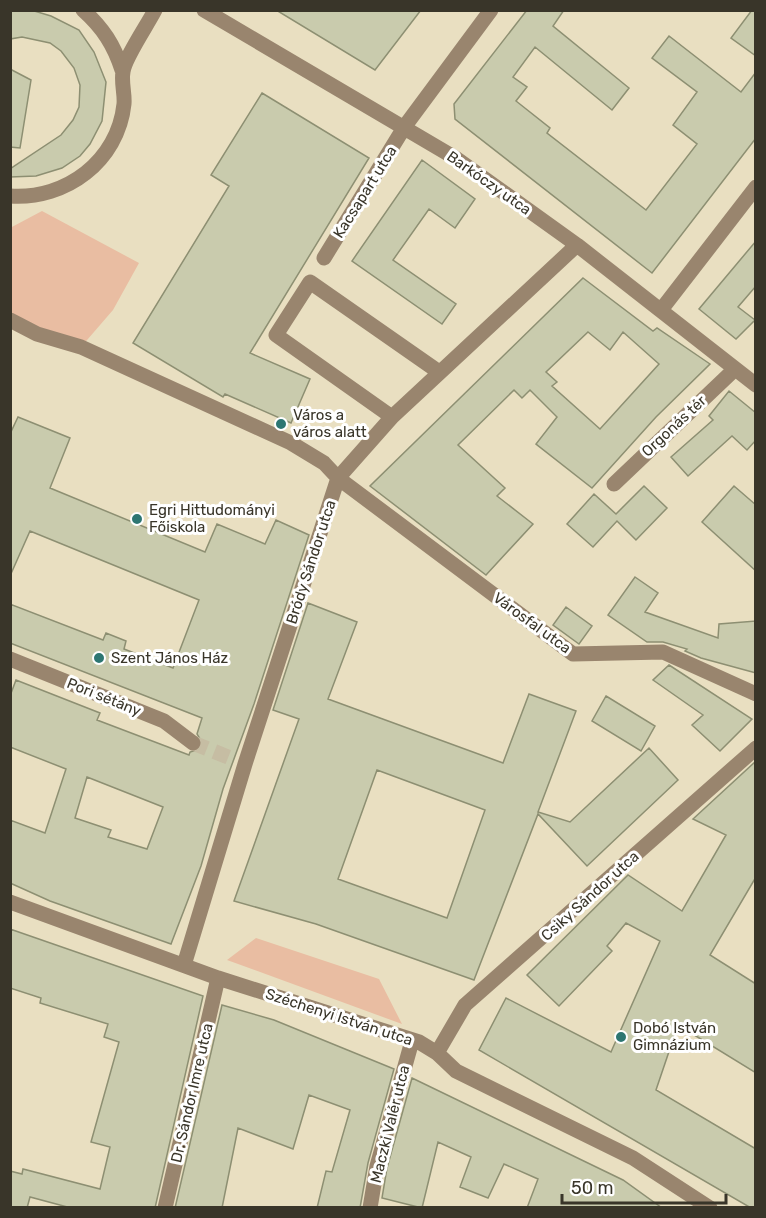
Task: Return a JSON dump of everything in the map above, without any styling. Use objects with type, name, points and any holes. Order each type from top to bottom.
[{"type":"street","points":[[10,196],[26,197],[59,190],[89,172],[115,139],[124,105],[122,70],[110,38],[83,10]]},
{"type":"street","points":[[122,70],[155,10]]},
{"type":"street","name":"Barkóczy utca","points":[[204,10],[405,126],[457,159],[577,246],[756,385]]},
{"type":"street","name":"Kacsapart utca","points":[[324,258],[405,126],[490,10]]},
{"type":"street","points":[[661,310],[756,188]]},
{"type":"street","name":"Bródy Sándor utca","points":[[184,965],[239,762],[338,478],[392,417],[577,246]]},
{"type":"street","points":[[392,417],[276,335],[310,282],[439,372]]},
{"type":"street","name":"Városfal utca","points":[[10,320],[37,334],[81,347],[291,443],[324,463],[338,478],[573,654],[663,652],[756,694]]},
{"type":"street","name":"Orgonás tér","points":[[614,484],[735,369]]},
{"type":"street","name":"Pori sétány","points":[[10,659],[164,721],[193,743]]},
{"type":"street","name":"Csiky Sándor utca","points":[[437,1053],[465,1005],[756,748]]},
{"type":"street","name":"Széchenyi István utca","points":[[10,902],[218,978],[412,1041],[437,1053],[456,1071],[633,1158],[710,1208]]},
{"type":"street","name":"Dr. Sándor Imre utca","points":[[165,1208],[218,978]]},
{"type":"street","name":"Maczki Valér utca","points":[[370,1208],[377,1166],[412,1041]]},
{"type":"shaded area","points":[[42,211],[139,263],[113,310],[81,347],[11,320],[10,228]]},
{"type":"shaded area","points":[[256,938],[379,979],[402,1024],[227,960]]},
{"type":"building","points":[[10,10],[31,10],[51,16],[79,30],[94,52],[106,82],[102,121],[90,144],[80,156],[62,168],[36,176],[10,177],[10,169],[61,135],[73,120],[79,107],[80,85],[74,68],[61,51],[50,43],[22,37],[10,39]]},
{"type":"building","points":[[276,10],[421,10],[375,70]]},
{"type":"building","points":[[527,10],[564,10],[553,26],[629,88],[612,110],[535,47],[513,77],[527,87],[516,101],[550,128],[547,133],[646,210],[697,144],[673,125],[697,92],[652,58],[669,36],[741,92],[756,72],[756,138],[652,273],[455,119],[454,104]]},
{"type":"building","points":[[752,10],[756,10],[756,56],[731,38]]},
{"type":"building","points":[[10,69],[31,80],[20,148],[10,147]]},
{"type":"building","points":[[262,93],[369,158],[250,353],[310,379],[291,423],[225,394],[223,397],[133,343],[229,186],[211,175]]},
{"type":"building","points":[[422,160],[475,199],[455,228],[429,209],[393,260],[456,304],[442,324],[352,261]]},
{"type":"building","points":[[756,241],[756,286],[738,307],[755,320],[736,339],[699,309]]},
{"type":"building","points":[[583,278],[653,331],[657,328],[710,364],[656,417],[592,488],[536,444],[557,417],[530,390],[522,398],[514,390],[458,445],[505,488],[497,496],[533,524],[486,575],[370,486]],"holes":[[[588,332],[610,350],[623,332],[659,364],[600,429],[552,386],[557,382],[546,372]]]},
{"type":"building","points":[[729,391],[756,413],[756,440],[747,450],[732,436],[688,476],[671,457],[713,420],[709,416]]},
{"type":"building","points":[[18,417],[70,438],[50,488],[205,552],[217,524],[265,544],[276,520],[309,535],[254,704],[223,789],[201,866],[171,944],[50,901],[10,883],[10,820],[45,833],[66,769],[10,747],[10,696],[16,680],[100,713],[97,720],[189,755],[190,752],[200,749],[203,744],[197,734],[202,718],[10,643],[10,604],[103,640],[106,633],[126,641],[124,649],[173,668],[199,600],[30,531],[10,576],[10,434]],"holes":[[[87,777],[163,807],[147,849],[108,837],[111,830],[75,818]]]},
{"type":"building","points":[[644,486],[667,508],[636,540],[617,521],[593,547],[567,524],[594,494],[616,514]]},
{"type":"building","points":[[734,486],[756,505],[756,571],[702,522]]},
{"type":"building","points":[[635,577],[658,593],[645,612],[718,638],[719,624],[756,621],[756,673],[701,658],[685,651],[687,649],[663,642],[647,642],[608,615]]},
{"type":"building","points":[[308,603],[357,622],[328,699],[503,763],[529,694],[576,711],[538,812],[570,822],[649,748],[678,780],[587,866],[538,814],[474,980],[316,924],[234,901],[299,719],[273,710]],"holes":[[[377,770],[485,810],[447,918],[338,879]]]},
{"type":"building","points":[[566,607],[592,626],[579,644],[553,625]]},
{"type":"building","points":[[669,665],[752,719],[720,751],[692,725],[703,715],[653,680]]},
{"type":"building","points":[[606,696],[655,726],[641,751],[592,721]]},
{"type":"building","name":"Dobó István Gimnázium","points":[[756,761],[756,877],[710,955],[756,984],[756,1073],[678,1025],[656,1090],[756,1149],[756,1208],[751,1208],[479,1050],[506,998],[611,1052],[660,941],[626,923],[607,946],[612,951],[559,1006],[527,975],[628,875],[682,911],[726,835],[693,819]]},
{"type":"building","points":[[10,929],[203,996],[155,1208],[71,1208],[30,1197],[27,1208],[10,1208],[10,1171],[22,1174],[23,1169],[100,1189],[110,1147],[91,1142],[119,1042],[104,1037],[108,1024],[40,1003],[41,998],[10,988]]},
{"type":"building","points":[[222,1005],[274,1020],[394,1069],[368,1163],[360,1208],[317,1208],[326,1171],[332,1172],[350,1110],[309,1095],[293,1149],[238,1128],[222,1208],[175,1208]]},
{"type":"building","points":[[412,1078],[623,1180],[662,1208],[527,1208],[538,1179],[504,1164],[488,1198],[460,1187],[471,1157],[438,1142],[422,1208],[382,1198],[387,1168]]},
{"type":"tunnel","points":[[193,743],[233,759]]},
{"type":"place","name":"Város a város alatt","points":[[281,424]]},
{"type":"place","name":"Egri Hittudományi Főiskola","points":[[137,519]]},
{"type":"place","name":"Szent János Ház","points":[[99,658]]},
{"type":"place","name":"Dobó István Gimnázium","points":[[621,1037]]}]
